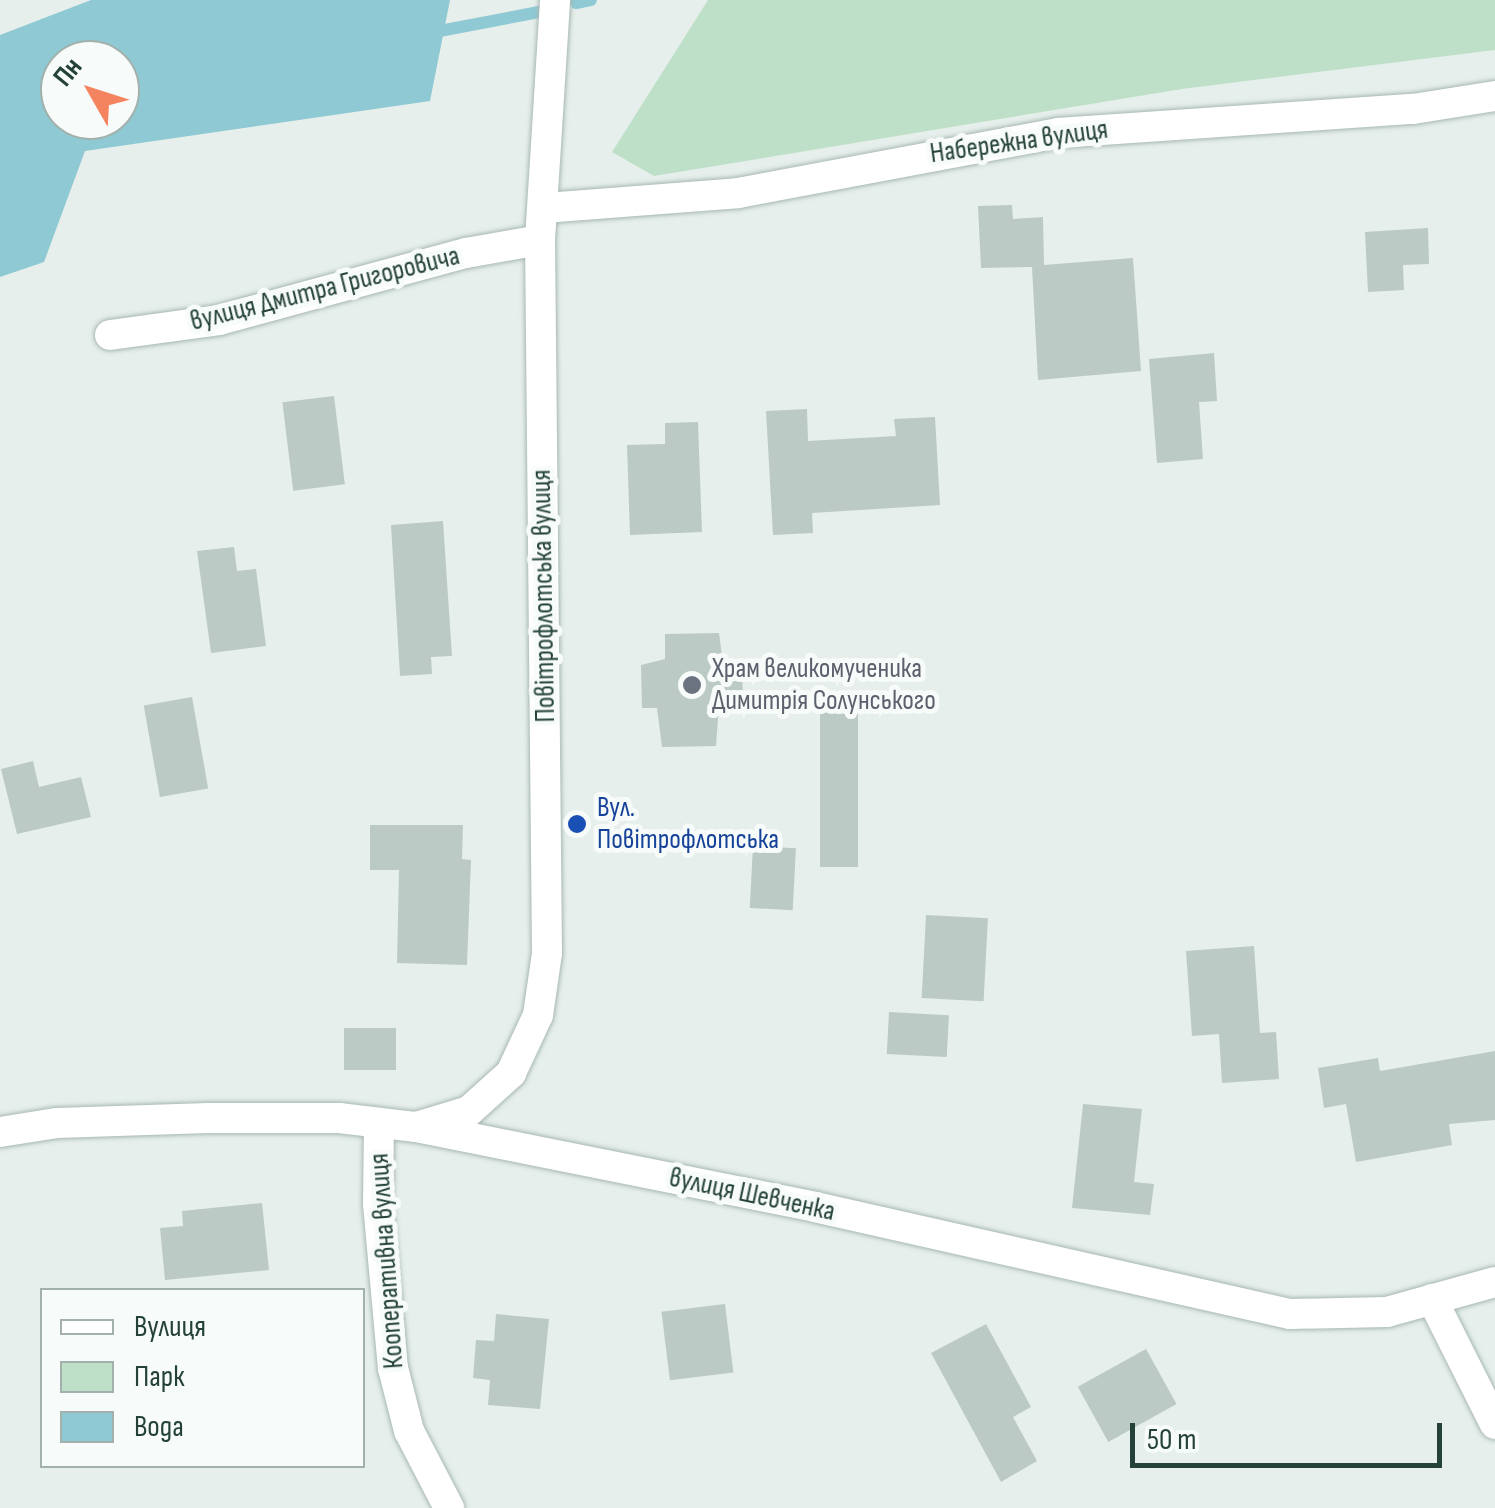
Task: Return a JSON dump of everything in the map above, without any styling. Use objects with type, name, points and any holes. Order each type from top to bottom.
[{"type":"street","name":"Повітрофлотська вулиця","points":[[416,1127],[470,1111],[511,1073],[538,1015],[547,953],[540,240],[555,0]]},
{"type":"street","name":"Набережна вулиця","points":[[545,208],[738,193],[1058,133],[1413,109],[1495,96]]},
{"type":"street","name":"вулиця Дмитра Григоровича","points":[[110,335],[220,320],[466,253],[540,240]]},
{"type":"street","name":"вулиця Шевченка","points":[[0,1132],[57,1123],[208,1118],[379,1122],[416,1127],[815,1207],[1290,1314],[1344,1317],[1495,1282]]},
{"type":"street","name":"Кооперативна вулиця","points":[[379,1122],[378,1204],[393,1368],[409,1431],[449,1508]]},
{"type":"street","points":[[1432,1299],[1495,1424]]},
{"type":"green space","points":[[708,0],[1495,0],[1495,50],[1182,89],[654,176],[612,152]]},
{"type":"water","points":[[91,0],[450,0],[430,101],[85,151],[44,262],[0,277],[0,35]]},
{"type":"building","points":[[1012,205],[1013,219],[1043,217],[1044,265],[1133,258],[1141,371],[1038,380],[1032,267],[981,268],[978,206]]},
{"type":"building","points":[[1428,228],[1429,264],[1403,265],[1404,290],[1368,292],[1365,232]]},
{"type":"building","points":[[1214,353],[1217,401],[1199,402],[1203,459],[1157,463],[1149,359]]},
{"type":"building","points":[[334,396],[345,484],[293,491],[282,402]]},
{"type":"building","points":[[807,409],[808,441],[896,436],[894,419],[935,417],[940,505],[812,513],[813,533],[773,535],[766,411]]},
{"type":"building","points":[[698,422],[702,532],[630,535],[627,445],[665,444],[665,423]]},
{"type":"building","points":[[443,521],[452,656],[431,657],[432,674],[400,676],[391,525]]},
{"type":"building","points":[[234,547],[237,571],[256,569],[266,646],[211,653],[197,551]]},
{"type":"building","name":"Храм великомученика Димитрія Солунського","points":[[719,633],[723,663],[742,663],[743,705],[719,705],[716,746],[662,747],[657,708],[642,708],[641,665],[665,659],[665,634]]},
{"type":"building","points":[[192,697],[208,789],[160,797],[144,706]]},
{"type":"building","points":[[820,705],[858,705],[858,867],[820,867]]},
{"type":"building","points":[[33,761],[39,787],[81,777],[91,817],[17,834],[1,769]]},
{"type":"building","points":[[370,825],[463,825],[462,859],[471,860],[467,965],[397,963],[399,870],[370,870]]},
{"type":"building","points":[[753,846],[796,848],[793,910],[750,908]]},
{"type":"building","points":[[926,915],[988,918],[984,1001],[922,998]]},
{"type":"building","points":[[1254,946],[1260,1033],[1276,1032],[1279,1079],[1222,1083],[1219,1034],[1192,1036],[1186,951]]},
{"type":"building","points":[[889,1012],[949,1015],[947,1057],[887,1054]]},
{"type":"building","points":[[344,1028],[396,1028],[396,1070],[344,1070]]},
{"type":"building","points":[[1495,1051],[1495,1120],[1449,1124],[1452,1145],[1356,1162],[1346,1104],[1324,1108],[1318,1068],[1378,1058],[1380,1071]]},
{"type":"building","points":[[1083,1104],[1142,1109],[1134,1182],[1154,1184],[1150,1215],[1072,1208]]},
{"type":"building","points":[[262,1203],[269,1270],[165,1280],[160,1228],[183,1226],[182,1211]]},
{"type":"building","points":[[725,1304],[733,1372],[670,1380],[661,1312]]},
{"type":"building","points":[[496,1314],[549,1319],[540,1409],[488,1405],[490,1380],[473,1378],[476,1340],[494,1341]]},
{"type":"building","points":[[986,1324],[1031,1407],[1013,1417],[1037,1461],[1001,1482],[931,1353]]},
{"type":"building","points":[[1146,1349],[1177,1404],[1108,1442],[1078,1387]]},
{"type":"waterway","points":[[576,3],[591,0]]},
{"type":"waterway","points":[[429,33],[539,12]]},
{"type":"place","name":"Храм великомученика Димитрія Солунського","points":[[692,685]]},
{"type":"place","name":"Вул. Повітрофлотська","points":[[577,824]]}]
